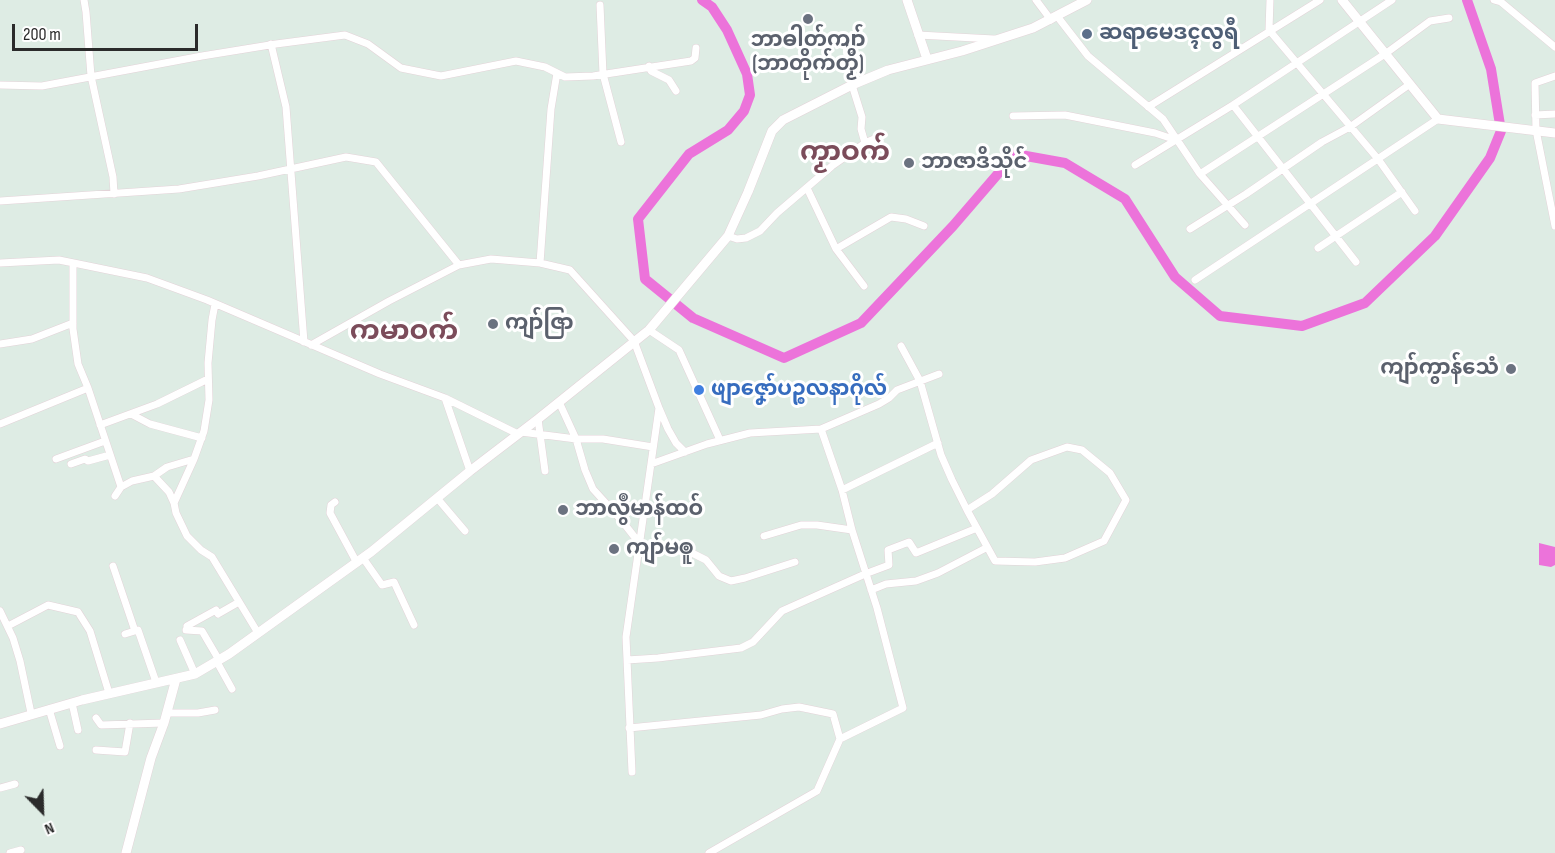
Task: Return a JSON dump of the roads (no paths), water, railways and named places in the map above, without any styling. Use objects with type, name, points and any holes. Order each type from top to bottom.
[{"type":"street","points":[[84,0],[87,12],[91,76],[113,177],[114,194]]},
{"type":"street","points":[[1036,0],[1088,56],[1162,119],[1200,174],[1245,225]]},
{"type":"street","points":[[0,724],[109,693],[195,674],[218,661],[360,560],[650,330],[728,236],[772,131],[783,120],[852,85],[888,70],[962,51],[1033,28],[1088,0]]},
{"type":"street","points":[[1270,0],[1269,30],[1377,159],[1415,211]]},
{"type":"street","points":[[1148,106],[1320,0]]},
{"type":"street","points":[[1342,0],[1438,119]]},
{"type":"street","points":[[1135,165],[1233,105],[1392,0]]},
{"type":"street","points":[[1498,1],[1555,47]]},
{"type":"street","points":[[910,3],[927,59]]},
{"type":"street","points":[[600,5],[603,74],[621,142]]},
{"type":"street","points":[[1200,174],[1385,54],[1430,21],[1449,18]]},
{"type":"street","points":[[0,85],[42,86],[271,44],[345,35],[368,44],[401,68],[441,76],[516,61],[545,66],[565,77],[603,74],[692,61],[695,58],[696,48]]},
{"type":"street","points":[[918,35],[999,39]]},
{"type":"street","points":[[271,44],[286,107],[307,343]]},
{"type":"street","points":[[649,66],[651,71],[669,80],[676,91]]},
{"type":"street","points":[[540,263],[551,109],[557,73]]},
{"type":"street","points":[[1554,223],[1536,130],[1535,83],[1555,76]]},
{"type":"street","points":[[1190,229],[1322,142],[1350,127],[1410,84]]},
{"type":"street","points":[[852,85],[862,117],[862,135],[865,143]]},
{"type":"street","points":[[1233,105],[1356,262]]},
{"type":"street","points":[[1535,116],[1555,114]]},
{"type":"street","points":[[1013,116],[1065,115],[1155,133],[1176,140]]},
{"type":"street","points":[[1195,280],[1438,119],[1555,133]]},
{"type":"street","points":[[728,236],[737,239],[746,238],[759,231],[849,154],[881,136]]},
{"type":"street","points":[[0,201],[179,189],[346,157],[376,162],[459,265]]},
{"type":"street","points":[[807,188],[836,249],[864,286]]},
{"type":"street","points":[[1318,248],[1402,192]]},
{"type":"street","points":[[836,249],[891,217],[906,219],[924,226]]},
{"type":"street","points":[[307,343],[459,265],[491,259],[540,263],[570,270],[634,341],[668,429],[685,452]]},
{"type":"street","points":[[0,263],[59,260],[147,278],[215,304],[380,374],[445,398],[519,433],[576,439],[603,439],[653,447]]},
{"type":"street","points":[[74,263],[73,323],[78,364],[121,487]]},
{"type":"street","points":[[174,503],[202,438],[209,400],[208,379],[215,304]]},
{"type":"street","points":[[0,344],[32,339],[73,323]]},
{"type":"street","points":[[650,330],[679,350],[720,440]]},
{"type":"street","points":[[901,346],[920,381],[952,480],[967,510],[995,561],[1035,562],[1065,558],[1104,541],[1126,500],[1110,472],[1082,450],[1067,447],[1031,460],[992,494],[967,510]]},
{"type":"street","points":[[651,464],[720,440],[750,433],[820,429],[872,408],[889,398],[897,390],[939,374]]},
{"type":"street","points":[[100,425],[157,404],[208,379]]},
{"type":"street","points":[[0,424],[88,388]]},
{"type":"street","points":[[445,398],[470,471]]},
{"type":"street","points":[[559,402],[576,439],[593,489],[640,544],[693,553],[706,560],[719,576],[731,581],[795,562]]},
{"type":"street","points":[[632,772],[626,638],[659,408]]},
{"type":"street","points":[[130,414],[150,424],[202,438]]},
{"type":"street","points":[[538,419],[545,471]]},
{"type":"street","points":[[820,429],[842,490],[877,608],[903,708],[840,739]]},
{"type":"street","points":[[56,459],[105,441]]},
{"type":"street","points":[[842,490],[938,442]]},
{"type":"street","points":[[71,464],[110,455]]},
{"type":"street","points":[[115,496],[121,487],[140,478],[154,476],[167,467],[194,459]]},
{"type":"street","points":[[154,476],[169,492],[186,536],[212,557],[258,633]]},
{"type":"street","points":[[437,498],[465,531]]},
{"type":"street","points":[[335,502],[331,505],[330,513],[360,560],[382,585],[394,582],[414,625]]},
{"type":"street","points":[[764,536],[801,525],[852,530]]},
{"type":"street","points":[[627,660],[741,648],[753,642],[782,611],[865,573],[889,565],[888,550],[909,542],[916,552],[977,528]]},
{"type":"street","points":[[871,590],[886,584],[915,581],[938,573],[984,549]]},
{"type":"street","points":[[113,566],[135,631]]},
{"type":"street","points":[[232,689],[202,631],[187,628],[216,610],[218,614],[239,602]]},
{"type":"street","points":[[8,626],[48,605],[78,612],[90,631],[109,693]]},
{"type":"street","points":[[0,611],[8,626],[20,661],[31,714]]},
{"type":"street","points":[[125,633],[138,630],[156,682]]},
{"type":"street","points":[[180,640],[195,674]]},
{"type":"street","points":[[126,853],[151,758],[164,723],[176,679]]},
{"type":"street","points":[[72,703],[78,730]]},
{"type":"street","points":[[630,728],[761,715],[799,707],[833,714],[840,739],[818,791],[709,853]]},
{"type":"street","points":[[49,709],[60,746]]},
{"type":"street","points":[[167,713],[198,714],[215,710]]},
{"type":"street","points":[[96,718],[101,725],[164,723]]},
{"type":"street","points":[[96,750],[125,752],[130,723]]},
{"type":"street","points":[[0,788],[15,784]]},
{"type":"street","points":[[10,853],[21,850]]},
{"type":"waterway","points":[[702,0],[712,7],[727,30],[747,74],[750,95],[744,111],[728,130],[689,154],[638,219],[645,279],[693,318],[784,358],[861,323],[953,226],[1015,154],[1065,163],[1125,199],[1175,277],[1220,316],[1302,326],[1365,303],[1435,236],[1490,158],[1501,131],[1491,69],[1467,0]]},
{"type":"place","name":"ဘာဓါတ်ကျာ် (ဘာတိုက်တၟိ)","points":[[808,19]]},
{"type":"place","name":"ဆရာမေဒၚလွရီ","points":[[1087,34]]},
{"type":"place","name":"ဘာဇာဒိသိုင်","points":[[909,163]]},
{"type":"place","name":"ကျာ်ဇြာ","points":[[493,324]]},
{"type":"place","name":"ကျာ်ကွာန်သေံ","points":[[1511,369]]},
{"type":"place","name":"ဖျာဇၞော်ပဉ္စလနာဂိုလ်","points":[[699,390]]},
{"type":"place","name":"ဘာလွဳမာန်ထဝ်","points":[[563,510]]},
{"type":"place","name":"ကျာ်မၜူ","points":[[614,549]]},
{"type":"district","name":"ကၟာဝက်","points":[[845,153]]},
{"type":"district","name":"ကမာဝက်","points":[[404,332]]}]
